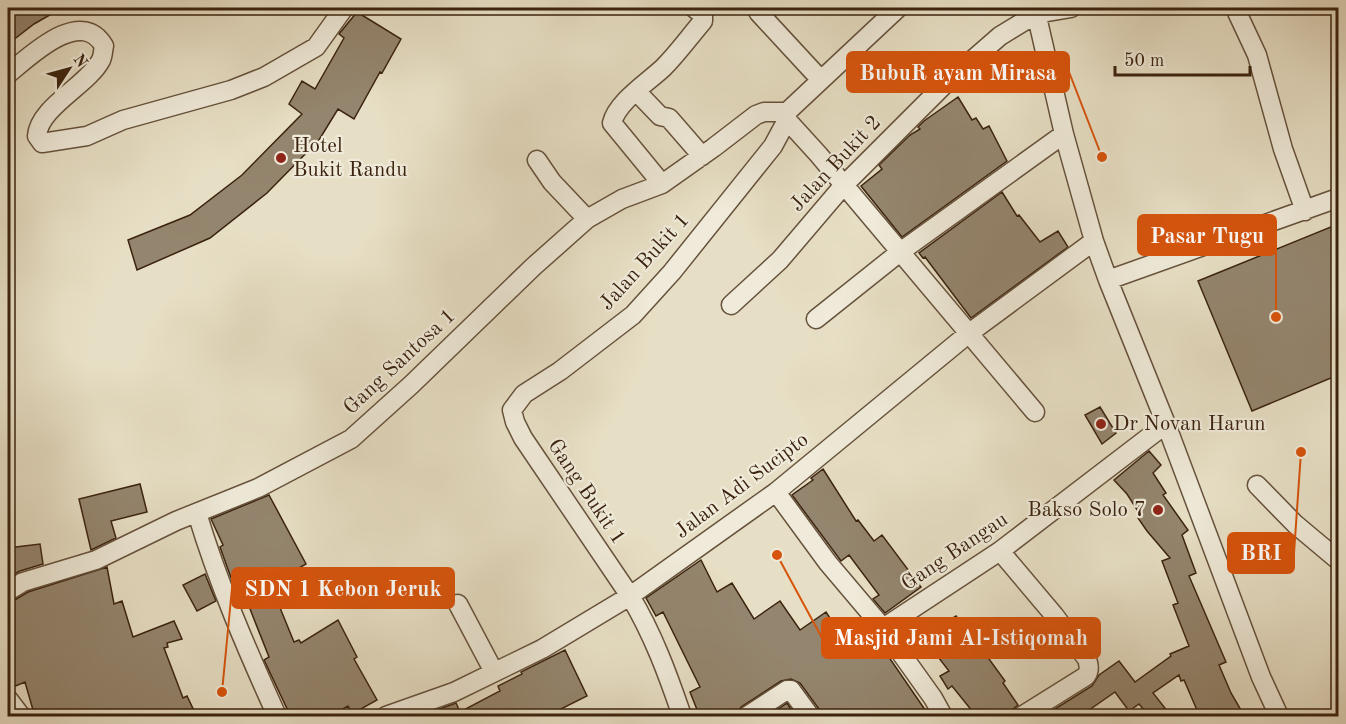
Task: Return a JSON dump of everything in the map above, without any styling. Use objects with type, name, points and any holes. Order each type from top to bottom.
[{"type":"street","points":[[8,74],[46,43],[67,34],[88,31],[99,37],[104,46],[100,61],[47,115],[38,127],[37,136],[42,143],[87,136],[123,120],[231,90],[264,77],[316,47],[344,8]]},
{"type":"street","points":[[662,183],[612,123],[617,112],[636,91],[662,69],[704,21],[703,15],[694,8]]},
{"type":"street","points":[[756,8],[820,79]]},
{"type":"street","name":"Jalan Bukit 1","points":[[512,410],[524,394],[560,371],[633,315],[672,272],[773,146],[787,116],[820,79],[898,8]]},
{"type":"street","name":"Jalan Bukit 2","points":[[731,305],[780,260],[843,186],[946,83],[1000,36],[1036,11],[1071,8]]},
{"type":"street","points":[[1235,8],[1257,55],[1283,149],[1305,211]]},
{"type":"street","points":[[1036,11],[1064,134],[1094,241],[1261,677],[1279,717]]},
{"type":"street","points":[[636,91],[660,116],[669,118],[702,156]]},
{"type":"street","name":"Gang Santosa 1","points":[[8,591],[23,582],[96,560],[197,513],[258,488],[351,439],[587,219],[622,199],[662,183],[756,115],[764,112],[787,116]]},
{"type":"street","points":[[787,116],[843,186],[1035,412]]},
{"type":"street","points":[[816,319],[900,252],[1064,134]]},
{"type":"street","points":[[537,160],[552,182],[587,219]]},
{"type":"street","points":[[1108,280],[1338,198]]},
{"type":"street","name":"Jalan Adi Sucipto","points":[[386,717],[454,692],[542,649],[630,596],[776,492],[968,334],[1094,241]]},
{"type":"street","name":"Gang Bukit 1","points":[[512,410],[523,438],[644,619],[667,672],[682,717]]},
{"type":"street","name":"Gang Bangau","points":[[884,628],[1000,551],[1166,424]]},
{"type":"street","points":[[1257,485],[1295,524],[1338,560]]},
{"type":"street","points":[[776,492],[828,563],[884,628],[944,717]]},
{"type":"street","points":[[197,513],[239,632],[277,717]]},
{"type":"street","points":[[1000,551],[1054,615],[1087,659],[1089,666],[1086,676],[1022,717]]},
{"type":"street","points":[[458,604],[494,672]]},
{"type":"street","points":[[747,717],[787,690],[791,690],[810,717]]},
{"type":"building","points":[[8,8],[62,8],[34,24],[8,44]]},
{"type":"building","name":"Hotel Bukit Randu","points":[[357,12],[401,39],[354,119],[338,109],[319,140],[267,193],[210,238],[137,270],[128,240],[190,215],[242,175],[302,114],[289,104],[302,81],[315,89],[344,38],[339,34]]},
{"type":"building","points":[[958,97],[972,120],[976,118],[983,129],[989,126],[1007,161],[902,237],[861,186],[882,169],[879,165],[910,135],[920,129],[918,127],[924,121]]},
{"type":"building","points":[[1002,192],[1017,216],[1019,215],[1040,242],[1058,231],[1068,247],[971,318],[925,257],[923,258],[919,253]]},
{"type":"building","points":[[1338,224],[1338,375],[1252,411],[1198,281]]},
{"type":"building","name":"Dr Novan Harun","points":[[1100,407],[1116,433],[1102,444],[1085,415]]},
{"type":"building","points":[[1149,451],[1161,465],[1153,473],[1166,493],[1163,495],[1188,530],[1182,535],[1196,573],[1189,576],[1226,662],[1219,665],[1245,717],[1200,717],[1184,680],[1181,681],[1179,675],[1153,693],[1172,717],[1150,717],[1139,704],[1129,711],[1115,692],[1079,717],[1042,717],[1092,686],[1099,675],[1119,661],[1135,682],[1171,656],[1170,654],[1189,646],[1173,605],[1178,603],[1162,561],[1170,558],[1147,531],[1138,518],[1141,516],[1127,494],[1114,480]]},
{"type":"building","points":[[823,469],[856,521],[858,520],[874,541],[882,535],[921,587],[885,613],[873,599],[879,595],[849,555],[841,561],[792,495],[813,480],[811,478]]},
{"type":"building","points":[[140,484],[147,512],[111,521],[116,538],[91,550],[79,499]]},
{"type":"building","points":[[269,495],[306,564],[277,581],[271,569],[235,589],[220,547],[223,545],[211,519]]},
{"type":"building","points":[[40,544],[43,564],[11,576],[8,548]]},
{"type":"building","points":[[701,560],[717,592],[732,583],[754,619],[780,601],[800,630],[826,612],[849,647],[871,631],[930,717],[821,717],[819,709],[800,683],[791,679],[781,681],[741,707],[736,717],[700,717],[690,692],[700,687],[663,612],[656,616],[646,598]]},
{"type":"building","points":[[107,567],[114,604],[122,601],[133,637],[174,621],[182,639],[167,643],[168,647],[164,648],[183,698],[187,696],[197,717],[35,717],[25,682],[13,687],[8,675],[8,608],[14,607],[13,601],[28,592]]},
{"type":"building","points":[[205,574],[216,601],[197,611],[183,585]]},
{"type":"building","points":[[276,598],[294,642],[299,640],[301,643],[338,620],[357,657],[354,659],[377,700],[352,714],[348,706],[329,717],[291,717],[264,660],[269,657],[250,609]]},
{"type":"building","points":[[956,616],[1005,681],[1003,683],[1018,705],[1012,710],[1011,717],[977,717],[952,686],[948,689],[940,676],[949,671],[932,649],[929,651],[921,638]]},
{"type":"building","points":[[565,650],[587,696],[545,717],[441,717],[437,710],[456,703],[460,712],[500,691],[498,686],[522,674],[521,672]]},
{"type":"building","points":[[787,703],[796,717],[767,717]]},
{"type":"place","name":"BubuR ayam Mirasa","points":[[1102,157]]},
{"type":"place","name":"Hotel Bukit Randu","points":[[281,158]]},
{"type":"place","name":"Pasar Tugu","points":[[1276,317]]},
{"type":"place","name":"Dr Novan Harun","points":[[1101,424]]},
{"type":"place","name":"BRI","points":[[1301,452]]},
{"type":"place","name":"Bakso Solo 7","points":[[1158,510]]},
{"type":"place","name":"Masjid Jami Al-Istiqomah","points":[[777,555]]},
{"type":"place","name":"SDN 1 Kebon Jeruk","points":[[222,692]]}]
